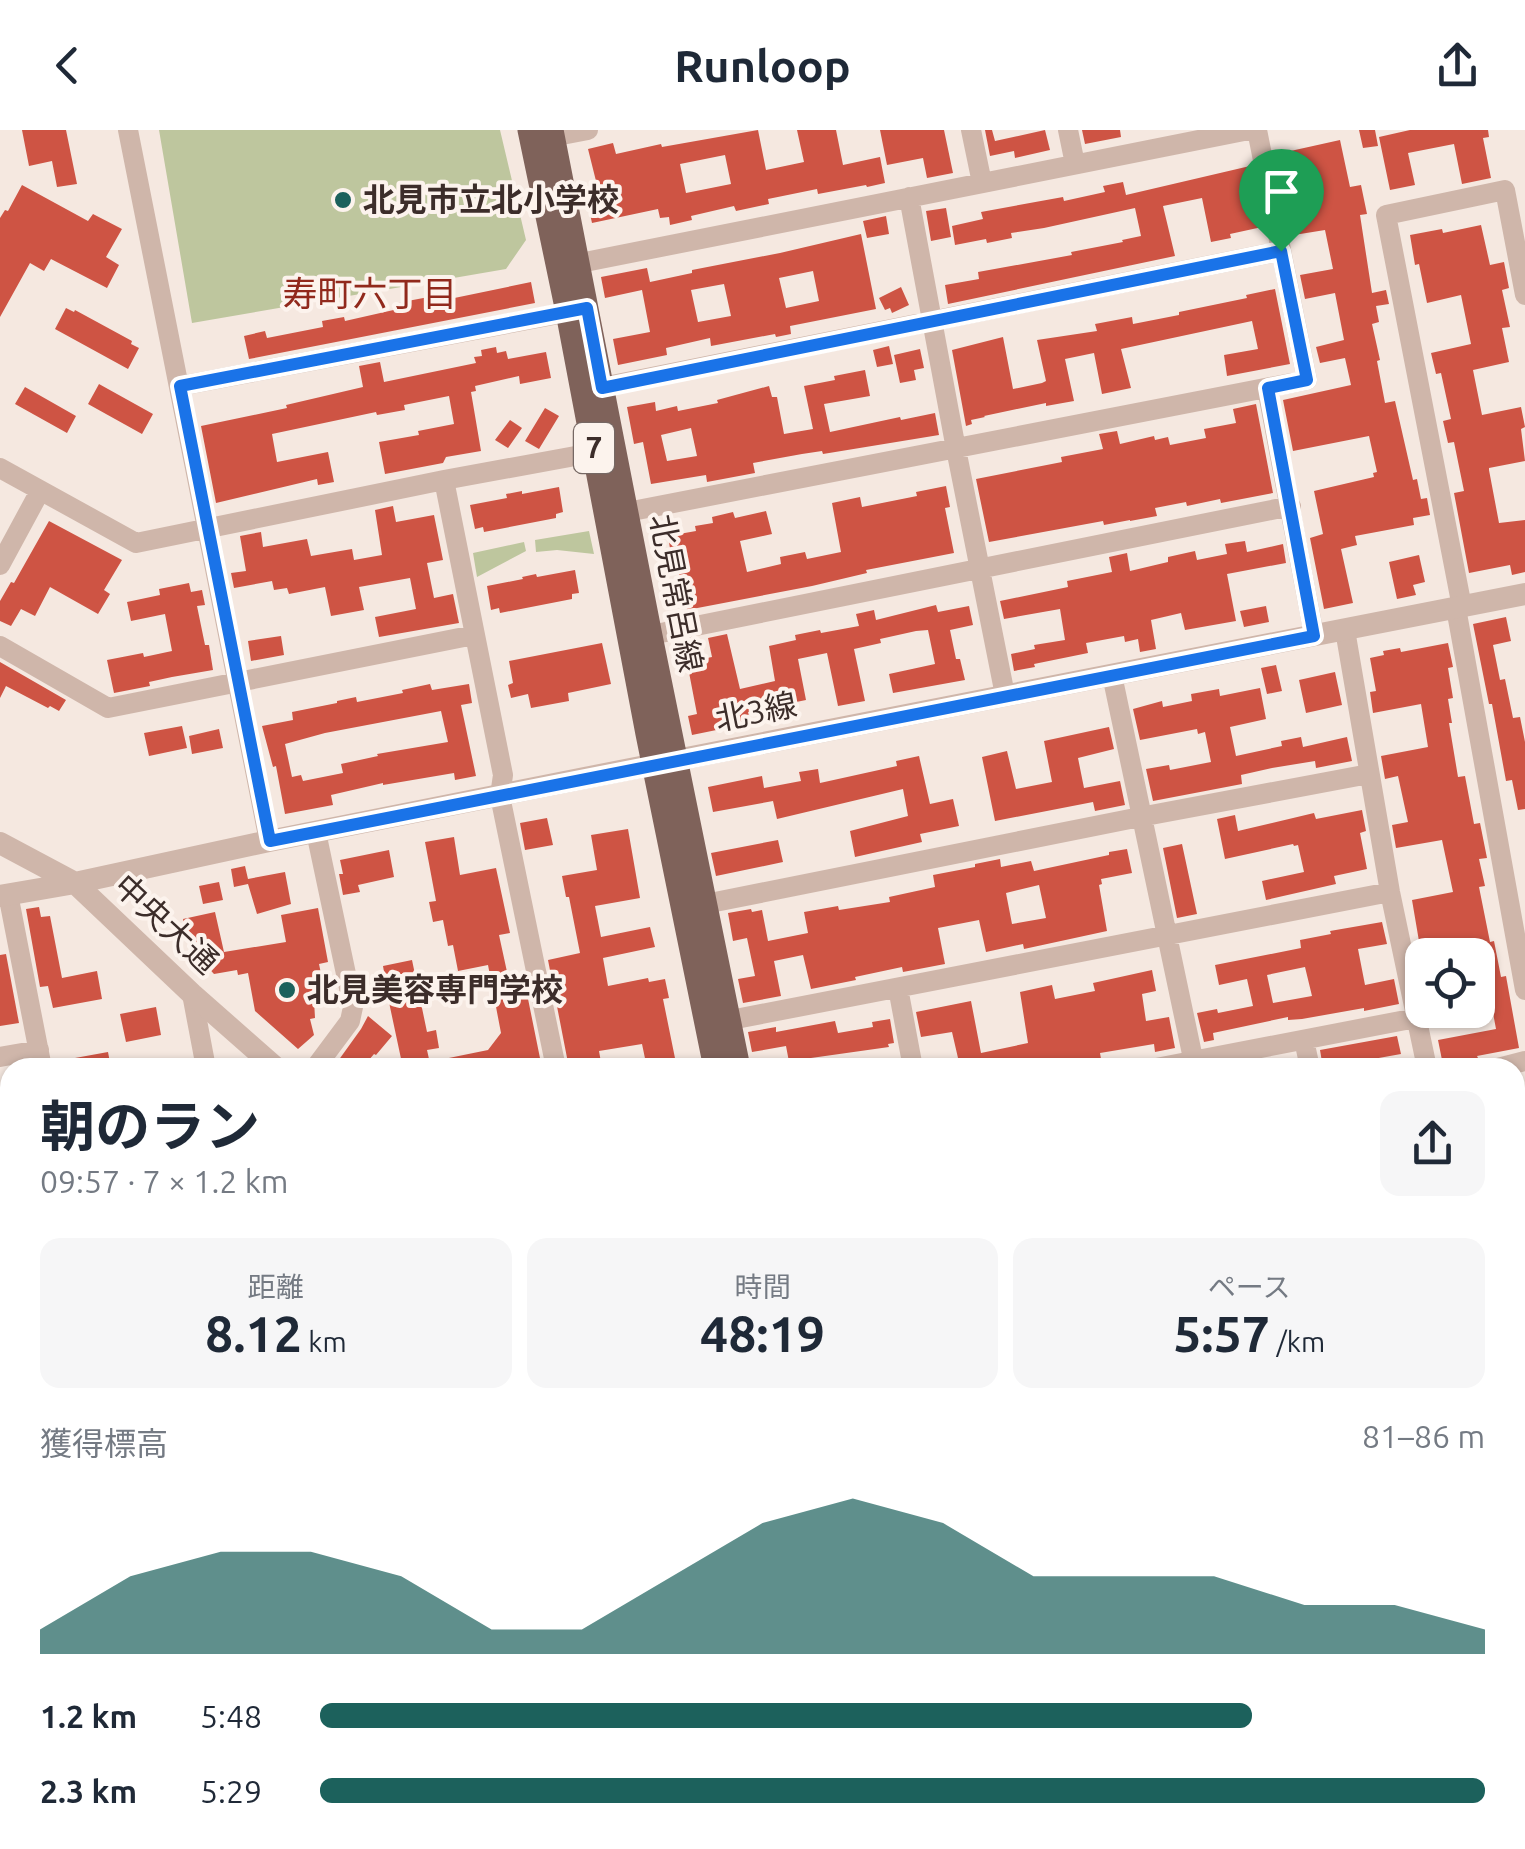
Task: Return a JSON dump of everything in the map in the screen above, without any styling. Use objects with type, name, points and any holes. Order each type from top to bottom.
[{"type":"main road","name":"北見常呂線","points":[[542,135],[718,1023],[734,1058]]},
{"type":"main road","name":"北見常呂線","points":[[577,310],[602,388],[604,451],[627,512],[640,637]]},
{"type":"main road","name":"北見常呂線","points":[[665,764],[705,904],[718,1023],[716,1058]]},
{"type":"street","points":[[128,130],[270,841]]},
{"type":"street","points":[[542,135],[588,130]]},
{"type":"street","points":[[971,130],[982,183]]},
{"type":"street","points":[[1068,130],[1076,164]]},
{"type":"street","points":[[568,265],[1076,164],[1165,138],[1249,130]]},
{"type":"street","points":[[627,512],[1307,380],[1257,130]]},
{"type":"street","points":[[1525,295],[1505,190],[1386,215],[1525,990]]},
{"type":"street","points":[[909,197],[1005,695]]},
{"type":"street","points":[[602,388],[1281,251]]},
{"type":"street","points":[[180,386],[577,310]]},
{"type":"street","points":[[1268,388],[1314,636]]},
{"type":"street","points":[[0,468],[136,544],[604,451]]},
{"type":"street","points":[[444,480],[503,775],[500,796],[554,1058]]},
{"type":"street","points":[[0,565],[40,491]]},
{"type":"street","points":[[640,637],[1291,506]]},
{"type":"street","name":"北3線","points":[[4,895],[1525,594]]},
{"type":"street","points":[[1345,630],[1405,965]]},
{"type":"street","points":[[0,646],[108,708],[474,635]]},
{"type":"street","points":[[1112,675],[1193,1058]]},
{"type":"street","points":[[705,904],[1369,774]]},
{"type":"street","points":[[316,832],[353,1008],[350,1022],[322,1058]]},
{"type":"street","name":"中央大通","points":[[0,843],[74,883],[265,1058]]},
{"type":"street","points":[[1502,870],[1525,866]]},
{"type":"street","points":[[718,1023],[1390,892]]},
{"type":"street","points":[[0,1057],[40,1058],[4,895]]},
{"type":"street","points":[[898,988],[911,1058]]},
{"type":"street","points":[[192,994],[204,1058]]},
{"type":"street","points":[[1222,1058],[1405,1020]]},
{"type":"street","points":[[1418,1028],[1425,1058]]},
{"type":"street","points":[[1304,1040],[1308,1058]]},
{"type":"green space","name":"北見市立北小学校","points":[[159,130],[500,130],[526,240],[506,269],[192,323]]},
{"type":"green space","points":[[589,531],[594,554],[536,552],[535,540]]},
{"type":"green space","points":[[524,542],[526,551],[477,577],[473,553]]},
{"type":"building","points":[[22,130],[66,130],[77,184],[57,187],[52,161],[29,166]]},
{"type":"building","points":[[758,130],[766,170],[804,162],[797,130],[836,130],[843,165],[880,157],[885,183],[818,194],[817,189],[768,199],[769,204],[736,211],[734,206],[691,216],[692,220],[670,225],[669,217],[660,218],[658,209],[592,223],[586,196],[599,193],[588,149],[613,143],[616,154],[661,144],[662,147]],"holes":[[[725,155],[731,184],[686,193],[680,164]]]},
{"type":"building","points":[[880,130],[944,130],[953,173],[927,178],[923,158],[887,165]]},
{"type":"building","points":[[985,130],[992,130],[995,141],[1045,130],[1050,150],[1015,158],[1014,151],[990,156]]},
{"type":"building","points":[[1082,130],[1120,130],[1121,137],[1085,144]]},
{"type":"building","points":[[1359,130],[1375,130],[1378,146],[1363,148]]},
{"type":"building","points":[[1410,130],[1488,130],[1489,137],[1483,138],[1491,178],[1462,184],[1454,144],[1408,153],[1415,185],[1390,190],[1379,137]]},
{"type":"building","points":[[1340,140],[1350,187],[1361,185],[1367,214],[1360,215],[1372,293],[1386,290],[1389,304],[1376,306],[1379,322],[1372,324],[1385,403],[1395,401],[1413,480],[1417,479],[1421,499],[1427,498],[1430,515],[1413,518],[1414,525],[1355,536],[1357,545],[1341,549],[1353,603],[1324,609],[1310,538],[1323,534],[1314,491],[1374,477],[1377,472],[1369,436],[1293,451],[1283,400],[1351,385],[1345,358],[1320,363],[1316,347],[1344,340],[1335,293],[1305,299],[1300,275],[1333,269],[1325,230],[1294,235],[1277,154]]},
{"type":"building","points":[[1250,166],[1262,227],[1211,242],[1202,198],[1163,206],[1175,256],[948,304],[945,285],[979,279],[978,272],[1072,255],[1071,252],[1141,236],[1135,208],[1011,233],[1012,238],[955,245],[952,226],[983,219],[981,212],[1063,197],[1064,201],[1105,192],[1103,186],[1123,182],[1126,195]]},
{"type":"building","points":[[22,185],[88,221],[93,214],[122,229],[106,257],[119,265],[107,288],[51,259],[44,271],[30,263],[0,317],[0,218]]},
{"type":"building","points":[[946,208],[951,237],[931,241],[926,211]]},
{"type":"building","points":[[886,216],[889,234],[867,238],[863,221]]},
{"type":"building","points":[[1481,225],[1490,265],[1504,262],[1509,288],[1502,290],[1510,327],[1502,328],[1509,362],[1473,370],[1482,415],[1521,407],[1525,427],[1521,429],[1525,461],[1489,468],[1499,523],[1525,520],[1525,572],[1512,575],[1510,565],[1469,573],[1454,493],[1464,491],[1454,442],[1448,443],[1443,421],[1451,419],[1441,373],[1436,374],[1431,353],[1471,344],[1461,295],[1427,303],[1410,235]]},
{"type":"building","points":[[861,234],[876,309],[790,326],[791,334],[776,337],[775,334],[711,346],[710,338],[666,348],[667,355],[618,365],[613,339],[650,332],[642,290],[605,298],[601,277],[647,268],[650,282]],"holes":[[[813,271],[819,301],[786,308],[779,278]],[[724,284],[731,316],[698,322],[691,290]]]},
{"type":"building","points":[[531,282],[535,303],[249,359],[244,336],[265,331],[267,338],[323,327],[322,321],[344,317],[345,321],[398,309],[397,303],[434,296],[435,302]]},
{"type":"building","points":[[901,287],[909,305],[892,313],[890,308],[885,310],[879,298]]},
{"type":"building","points":[[1275,289],[1290,364],[1227,376],[1224,355],[1258,349],[1252,321],[1121,349],[1131,388],[1102,394],[1094,353],[1065,359],[1074,401],[984,416],[966,426],[952,350],[1003,337],[1013,389],[1046,381],[1037,340],[1097,331],[1095,324],[1132,317],[1133,324],[1179,315]]},
{"type":"building","points":[[66,308],[132,341],[139,348],[128,369],[55,329]]},
{"type":"building","points":[[889,346],[893,364],[877,367],[873,350]]},
{"type":"building","points":[[496,347],[497,353],[506,351],[508,359],[546,352],[551,378],[520,384],[519,376],[475,386],[476,391],[471,392],[481,451],[385,474],[379,442],[454,424],[449,396],[404,405],[405,410],[377,415],[376,412],[272,434],[277,462],[328,452],[334,482],[318,485],[317,479],[216,503],[201,426],[363,387],[359,366],[380,362],[384,382],[476,363],[474,357],[482,356],[481,350]]},
{"type":"building","points":[[920,349],[924,368],[914,370],[916,380],[900,383],[894,355]]},
{"type":"building","points":[[865,370],[870,396],[824,404],[830,432],[935,413],[939,435],[753,463],[755,473],[707,482],[706,475],[651,484],[643,442],[634,444],[627,407],[655,402],[656,411],[677,406],[678,411],[769,386],[772,397],[777,397],[784,434],[813,429],[804,386],[835,380],[834,376]],"holes":[[[691,428],[697,456],[667,461],[661,435]]]},
{"type":"building","points":[[99,384],[153,414],[142,434],[88,404]]},
{"type":"building","points":[[25,387],[76,416],[67,433],[15,404]]},
{"type":"building","points":[[1256,404],[1273,493],[1221,503],[1220,499],[1187,506],[1186,502],[1155,508],[1157,516],[1104,525],[1103,521],[989,542],[976,479],[1062,462],[1061,457],[1103,449],[1099,434],[1117,431],[1120,444],[1154,436],[1155,440],[1168,437],[1170,445],[1206,438],[1204,429],[1236,423],[1233,409]]},
{"type":"building","points":[[545,408],[559,416],[539,449],[525,441]]},
{"type":"building","points":[[510,420],[522,428],[508,448],[495,440]]},
{"type":"building","points":[[946,486],[950,507],[945,508],[954,553],[687,610],[668,536],[696,531],[695,526],[713,523],[712,517],[733,512],[735,518],[766,511],[772,534],[740,541],[747,572],[781,564],[780,557],[805,552],[807,559],[841,552],[832,503],[860,497],[862,507]]},
{"type":"building","points":[[559,487],[563,512],[556,514],[556,518],[484,532],[483,527],[475,529],[470,505],[507,498],[506,494]]},
{"type":"building","points":[[393,506],[396,522],[434,515],[443,560],[427,563],[434,598],[453,594],[459,623],[379,637],[375,617],[416,609],[410,578],[359,587],[364,610],[331,616],[325,587],[289,594],[287,588],[274,590],[272,581],[234,588],[231,573],[246,571],[240,536],[261,532],[263,547],[307,539],[311,556],[352,549],[354,560],[382,555],[375,510]]},
{"type":"building","points":[[49,521],[122,560],[104,590],[110,594],[98,614],[50,587],[35,616],[21,609],[11,626],[0,621],[0,601]]},
{"type":"building","points":[[1245,541],[1247,552],[1283,544],[1286,563],[1227,574],[1236,621],[1185,630],[1181,613],[1151,620],[1156,649],[1140,652],[1138,639],[1125,642],[1124,636],[1086,643],[1088,653],[1014,671],[1011,654],[1065,640],[1060,609],[1004,619],[1000,601],[1068,587],[1067,581],[1112,572],[1109,557],[1127,553],[1130,571],[1195,551],[1197,560],[1227,554],[1225,544]]},
{"type":"building","points":[[1419,555],[1425,582],[1413,585],[1416,595],[1397,599],[1389,562]]},
{"type":"building","points":[[575,570],[579,593],[572,594],[572,599],[500,613],[499,608],[491,610],[487,586],[536,574],[537,577]]},
{"type":"building","points":[[189,583],[191,592],[202,590],[205,605],[197,606],[213,670],[114,693],[107,660],[172,651],[165,614],[131,621],[127,602],[160,595],[159,589]]},
{"type":"building","points":[[936,605],[938,612],[969,606],[973,625],[950,630],[965,680],[893,693],[889,674],[935,664],[928,630],[916,631],[854,649],[865,701],[838,706],[827,653],[798,659],[806,700],[748,712],[751,725],[692,735],[688,716],[697,714],[687,662],[712,657],[708,638],[727,634],[740,689],[775,681],[769,646],[796,640],[795,635],[859,626],[856,614],[874,610],[876,620]]},
{"type":"building","points":[[1266,606],[1269,622],[1244,627],[1240,611]]},
{"type":"building","points":[[1506,617],[1511,641],[1493,645],[1500,680],[1505,679],[1513,718],[1520,717],[1525,742],[1525,809],[1518,810],[1512,780],[1506,781],[1473,624]]},
{"type":"building","points":[[281,636],[284,655],[251,661],[248,641]]},
{"type":"building","points":[[602,643],[611,684],[568,693],[569,701],[531,708],[528,694],[511,698],[509,661]]},
{"type":"building","points":[[1448,643],[1453,667],[1448,668],[1453,698],[1448,699],[1449,723],[1458,777],[1465,776],[1474,824],[1480,823],[1487,858],[1479,859],[1485,886],[1479,887],[1489,938],[1418,938],[1412,900],[1453,892],[1442,840],[1396,848],[1392,825],[1408,822],[1398,776],[1385,779],[1381,756],[1428,747],[1421,704],[1373,713],[1370,692],[1376,691],[1370,658],[1400,648],[1401,652]]},
{"type":"building","points":[[0,662],[66,700],[59,711],[6,686],[0,698]]},
{"type":"building","points":[[1276,665],[1282,691],[1267,694],[1261,668]]},
{"type":"building","points":[[1335,672],[1342,705],[1306,713],[1299,680]]},
{"type":"building","points":[[430,684],[432,690],[469,684],[472,703],[461,705],[476,776],[455,780],[454,773],[383,783],[331,795],[333,805],[285,814],[276,766],[273,767],[262,726],[293,720],[292,712],[356,697],[357,702],[403,693],[402,690]],"holes":[[[441,711],[448,742],[377,754],[341,764],[343,773],[303,781],[301,775],[292,777],[285,744]]]},
{"type":"building","points":[[1260,688],[1266,719],[1230,727],[1236,756],[1282,746],[1281,741],[1301,737],[1303,747],[1347,737],[1352,761],[1316,768],[1315,761],[1272,768],[1241,775],[1242,784],[1153,801],[1146,769],[1169,765],[1170,770],[1211,762],[1205,732],[1198,734],[1197,729],[1140,740],[1133,709],[1162,701],[1163,707],[1192,701],[1191,694],[1219,689],[1220,696]]},
{"type":"building","points":[[182,726],[187,748],[149,756],[144,733]]},
{"type":"building","points":[[1109,727],[1114,749],[1078,758],[1084,788],[1120,781],[1125,805],[1095,811],[1093,802],[995,821],[982,757],[1007,751],[1016,789],[1052,782],[1044,741]]},
{"type":"building","points":[[219,729],[223,748],[192,754],[189,736]]},
{"type":"building","points":[[919,756],[930,804],[953,799],[959,826],[920,834],[922,842],[855,857],[850,831],[908,816],[903,789],[777,819],[773,801],[713,812],[708,787],[762,776],[764,788],[801,781],[799,772],[818,769],[820,783],[897,766],[896,761]]},
{"type":"building","points":[[1362,810],[1366,831],[1360,833],[1367,869],[1334,876],[1336,884],[1266,900],[1262,881],[1304,872],[1298,845],[1225,859],[1217,819],[1235,815],[1238,831],[1314,813],[1316,819]]},
{"type":"building","points":[[547,818],[553,845],[525,850],[520,823]]},
{"type":"building","points":[[628,829],[640,898],[595,906],[601,937],[650,927],[655,947],[603,958],[608,986],[648,978],[649,982],[665,979],[669,998],[663,999],[675,1058],[645,1058],[642,1044],[599,1051],[600,1058],[567,1058],[548,960],[580,953],[562,876],[597,870],[591,835]]},
{"type":"building","points":[[454,837],[460,875],[496,868],[510,933],[499,935],[509,981],[524,979],[540,1058],[449,1058],[488,1050],[501,1033],[488,965],[458,971],[443,920],[433,922],[429,902],[436,901],[425,842]]},
{"type":"building","points":[[778,840],[783,862],[716,876],[711,853]]},
{"type":"building","points":[[1182,844],[1197,914],[1177,918],[1163,848]]},
{"type":"building","points":[[1127,849],[1132,873],[1101,879],[1107,931],[1024,949],[1023,944],[986,952],[979,920],[938,928],[945,964],[903,972],[902,967],[811,989],[803,955],[774,961],[781,996],[743,1003],[738,979],[755,976],[747,938],[733,941],[728,913],[762,910],[768,941],[808,933],[804,912],[890,902],[889,897],[935,887],[933,875],[975,864],[1000,859],[1001,867],[1031,861],[1034,871]],"holes":[[[1039,885],[1046,918],[1012,924],[1006,893]]]},
{"type":"building","points":[[389,850],[394,877],[358,885],[360,892],[343,895],[340,860]]},
{"type":"building","points":[[245,866],[248,879],[285,872],[291,904],[257,914],[248,884],[234,887],[231,869]]},
{"type":"building","points":[[219,882],[223,900],[203,904],[199,886]]},
{"type":"building","points":[[39,907],[41,917],[50,916],[62,978],[97,971],[102,999],[53,1008],[48,986],[40,987],[26,909]]},
{"type":"building","points":[[318,908],[328,962],[319,964],[326,998],[314,1000],[315,1018],[310,1019],[314,1035],[298,1049],[255,1011],[248,973],[238,975],[237,970],[214,974],[194,952],[190,953],[183,919],[215,912],[224,952],[286,942],[281,915]]},
{"type":"building","points":[[1382,922],[1387,944],[1358,949],[1365,985],[1394,979],[1399,1004],[1302,1019],[1288,1017],[1213,1033],[1214,1040],[1204,1042],[1197,1013],[1253,1006],[1247,979],[1219,985],[1215,965],[1301,948],[1300,940],[1331,934],[1330,931]],"holes":[[[1305,967],[1312,996],[1273,1003],[1267,975]]]},
{"type":"building","points":[[1495,946],[1501,977],[1506,976],[1519,1048],[1478,1058],[1442,1058],[1438,1040],[1496,1029]]},
{"type":"building","points":[[6,954],[19,1023],[0,1026],[0,955]]},
{"type":"building","points":[[412,960],[427,1032],[436,1030],[439,1048],[427,1050],[429,1058],[401,1058],[383,966]]},
{"type":"building","points":[[1152,970],[1156,991],[1142,994],[1146,1021],[1169,1017],[1175,1048],[1155,1052],[1154,1044],[1100,1053],[1101,1058],[958,1058],[952,1032],[921,1037],[916,1012],[971,1001],[981,1053],[1028,1043],[1020,992],[1052,985],[1055,999],[1095,991],[1093,983]]},
{"type":"building","points":[[156,1007],[161,1035],[126,1042],[120,1014]]},
{"type":"building","points":[[368,1016],[392,1036],[371,1058],[340,1058]]},
{"type":"building","points":[[890,1019],[894,1043],[889,1047],[811,1058],[788,1058],[786,1046],[752,1052],[748,1032],[776,1027],[776,1032],[835,1021],[838,1033],[873,1027],[872,1022]]},
{"type":"building","points":[[1397,1036],[1401,1054],[1321,1058],[1320,1050]]},
{"type":"building","points":[[108,1052],[109,1058],[75,1058]]},
{"type":"place","name":"北見市立北小学校","points":[[343,200]]},
{"type":"place","name":"北見美容専門学校","points":[[287,990]]},
{"type":"district","name":"寿町六丁目","points":[[370,294]]},
{"type":"route","points":[[1281,251],[1307,380],[1268,388],[1314,636],[270,841],[180,386],[587,308],[602,388],[1281,251]]}]
